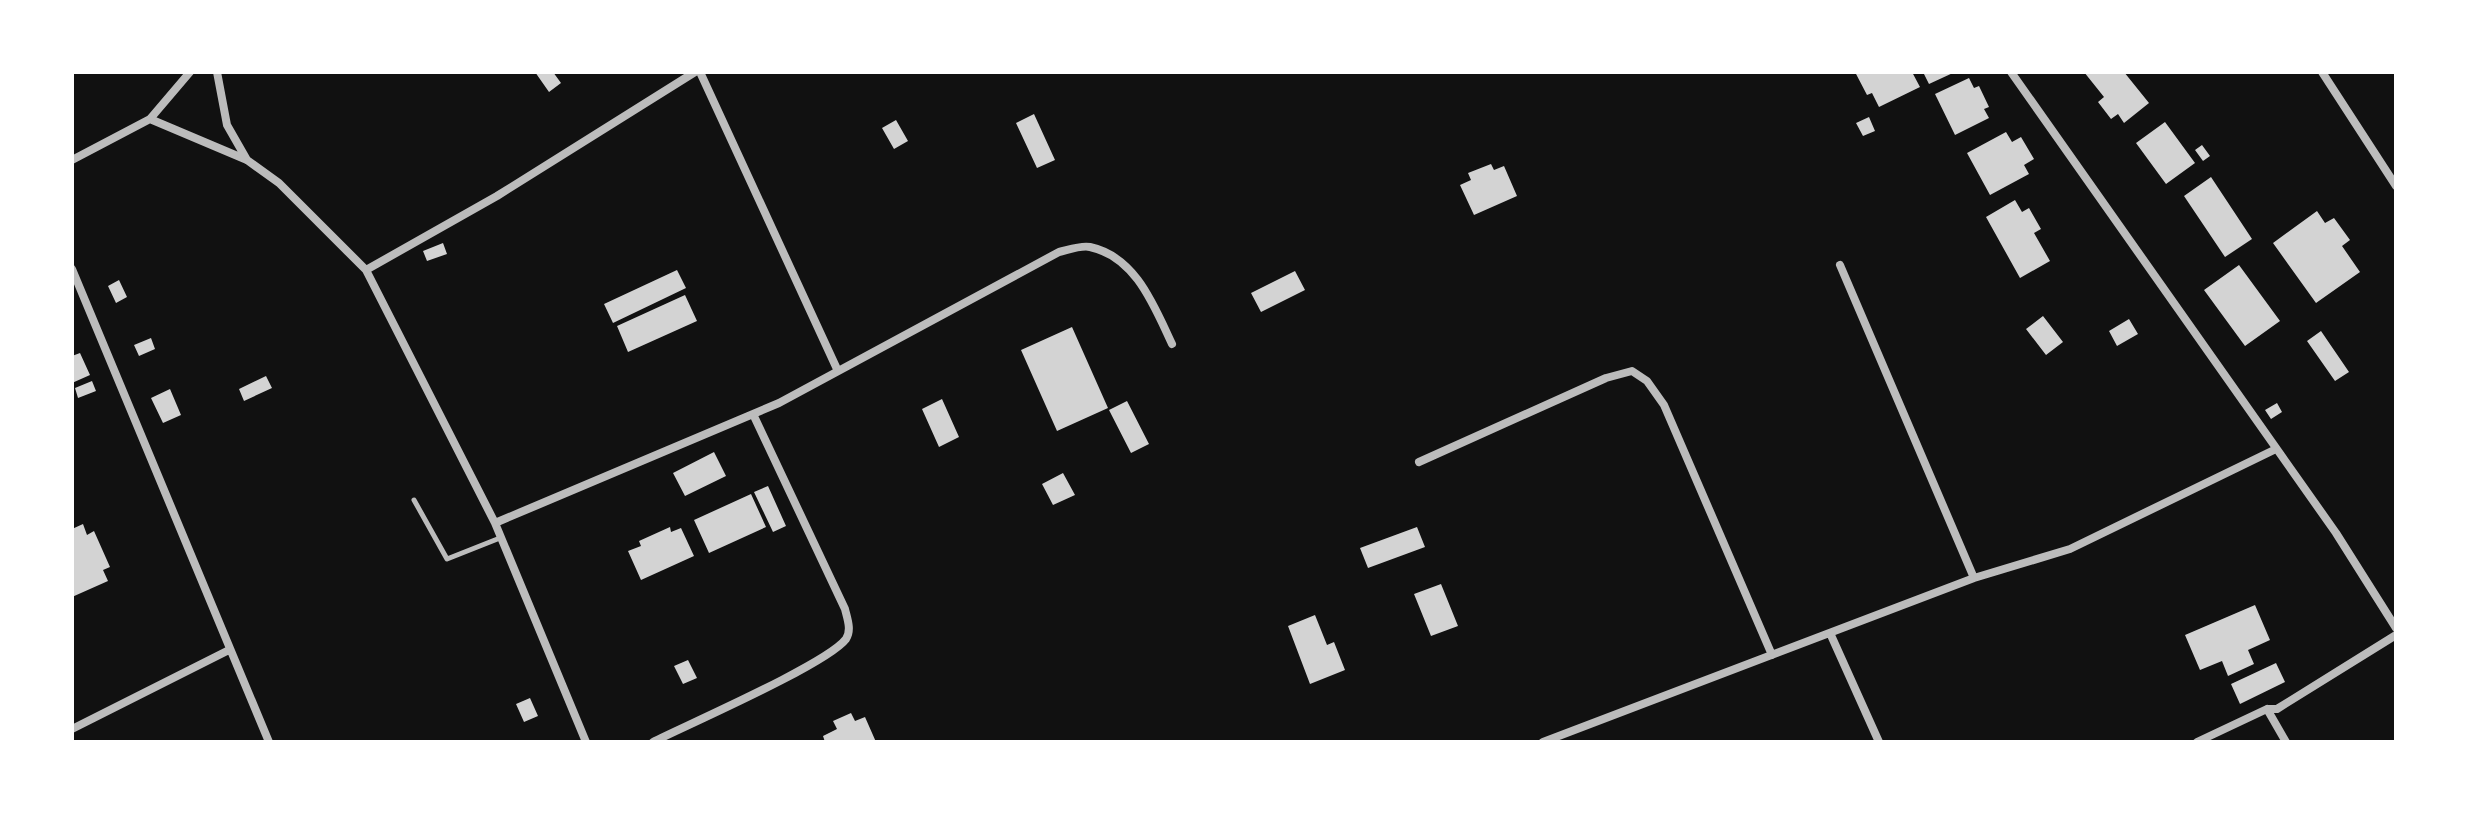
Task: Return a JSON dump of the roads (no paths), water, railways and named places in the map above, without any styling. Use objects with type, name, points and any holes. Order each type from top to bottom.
[{"type":"street","points":[[72,160],[150,119],[190,72]]},
{"type":"street","points":[[217,72],[227,125],[247,160]]},
{"type":"street","points":[[366,270],[497,196],[698,72],[837,369]]},
{"type":"street","points":[[2011,72],[2336,533],[2396,628]]},
{"type":"street","points":[[2322,72],[2396,186]]},
{"type":"street","points":[[150,119],[247,160],[279,183],[366,270],[495,523],[586,742]]},
{"type":"street","points":[[495,523],[753,414],[1059,252],[1088,246],[1118,260],[1142,283],[1172,344]]},
{"type":"street","points":[[1840,265],[1974,578]]},
{"type":"street","points":[[72,269],[269,742]]},
{"type":"street","points":[[1419,462],[1606,378],[1632,371],[1647,381],[1664,405],[1772,655]]},
{"type":"street","points":[[653,742],[815,660],[846,639],[849,628],[845,609],[753,414]]},
{"type":"street","points":[[1543,742],[1974,578],[2070,549],[2276,449]]},
{"type":"street","points":[[1830,633],[1879,742]]},
{"type":"street","points":[[2197,742],[2267,709],[2277,709],[2396,635]]},
{"type":"street","points":[[72,729],[229,650]]},
{"type":"street","points":[[2267,709],[2286,742]]},
{"type":"lane","points":[[414,500],[447,559],[501,538]]}]
